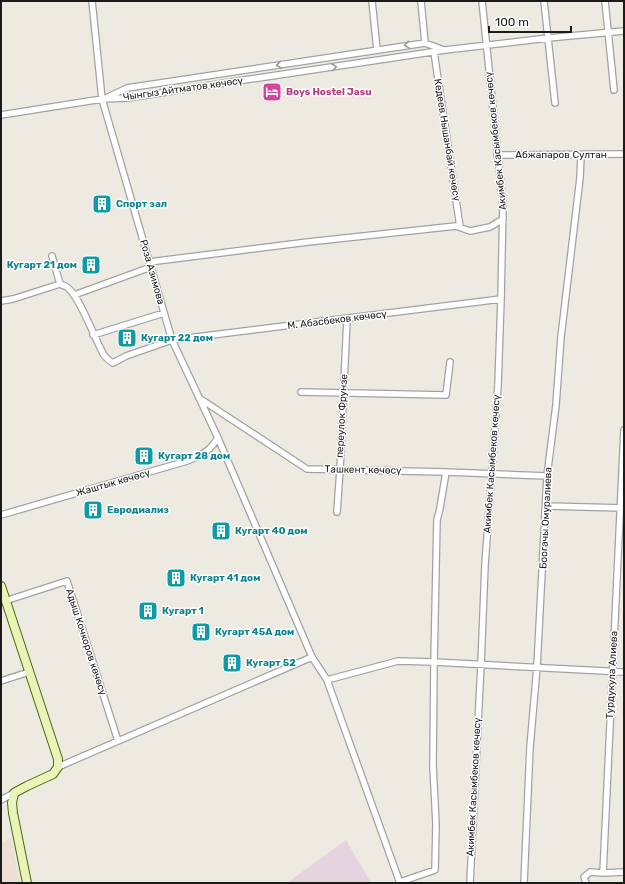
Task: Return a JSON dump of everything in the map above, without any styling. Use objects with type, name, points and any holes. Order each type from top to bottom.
[{"type":"main road","points":[[1,586],[58,758],[58,767],[53,774],[14,793],[12,802],[13,813],[27,883]]},
{"type":"street","name":"Роза Азимова","points":[[92,1],[102,99],[172,340],[218,438],[312,657],[328,680],[400,882]]},
{"type":"street","points":[[372,1],[377,50]]},
{"type":"street","points":[[421,1],[425,43]]},
{"type":"street","name":"Акимбек Касымбеков көчөсү","points":[[470,883],[481,664],[484,565],[498,385],[503,219],[503,205],[482,1]]},
{"type":"street","points":[[544,1],[555,103]]},
{"type":"street","points":[[605,1],[614,90]]},
{"type":"street","name":"Чынгыз Айтматов көчөсү","points":[[102,99],[128,98],[445,50],[624,30]]},
{"type":"street","name":"Чынгыз Айтматов көчөсү","points":[[102,99],[127,88],[425,43],[445,50]]},
{"type":"street","name":"Кедеев Нышанбай көчөсү","points":[[434,52],[460,227]]},
{"type":"street","points":[[1,116],[102,99]]},
{"type":"street","name":"Боогачы Омуралиева","points":[[524,883],[530,747],[537,668],[547,476],[556,405],[561,337],[580,178],[581,154]]},
{"type":"street","name":"Абжапаров Султан","points":[[497,155],[624,154]]},
{"type":"street","points":[[74,295],[150,264],[308,242],[433,228],[456,226],[470,231],[490,227],[503,219]]},
{"type":"street","points":[[52,256],[60,284]]},
{"type":"street","points":[[1,301],[13,299],[60,284],[68,288],[74,295],[94,335],[164,313]]},
{"type":"street","name":"М. Абасбеков көчөсү","points":[[94,335],[107,359],[113,363],[126,356],[172,340],[501,299]]},
{"type":"street","name":"переулок Фрунзе","points":[[337,512],[347,319]]},
{"type":"street","points":[[301,392],[446,395],[450,362]]},
{"type":"street","name":"Ташкент көчөсү","points":[[199,398],[307,469],[547,476]]},
{"type":"street","name":"Турдукула Алиева","points":[[603,873],[612,671],[622,508],[624,430]]},
{"type":"street","name":"Жаштык көчөсү","points":[[1,515],[187,461],[205,454],[218,438]]},
{"type":"street","points":[[400,882],[435,870],[436,824],[433,766],[437,520],[446,472]]},
{"type":"street","points":[[546,506],[622,508]]},
{"type":"street","name":"Адыш Кочкоров көчөсү","points":[[6,601],[67,581],[118,741]]},
{"type":"street","points":[[58,767],[312,657]]},
{"type":"street","points":[[328,680],[398,661],[624,672]]},
{"type":"street","points":[[1,681],[29,672]]},
{"type":"street","points":[[1,800],[14,793]]},
{"type":"street","points":[[586,883],[584,876],[590,872],[624,872]]},
{"type":"shaded area","points":[[11,838],[20,883],[1,883],[1,844]]},
{"type":"shaded area","points":[[346,840],[371,883],[287,883]]},
{"type":"place","name":"Boys Hostel Jasu","points":[[272,92]]},
{"type":"place","name":"Спорт зал","points":[[102,204]]},
{"type":"place","name":"Кугарт 21 дом","points":[[91,265]]},
{"type":"place","name":"Кугарт 22 дом","points":[[127,338]]},
{"type":"place","name":"Кугарт 28 дом","points":[[144,456]]},
{"type":"place","name":"Евродиализ","points":[[93,510]]},
{"type":"place","name":"Кугарт 40 дом","points":[[221,531]]},
{"type":"place","name":"Кугарт 41 дом","points":[[176,578]]},
{"type":"place","name":"Кугарт 1","points":[[148,611]]},
{"type":"place","name":"Кугарт 45А дом","points":[[201,632]]},
{"type":"place","name":"Кугарт 52","points":[[232,663]]}]
